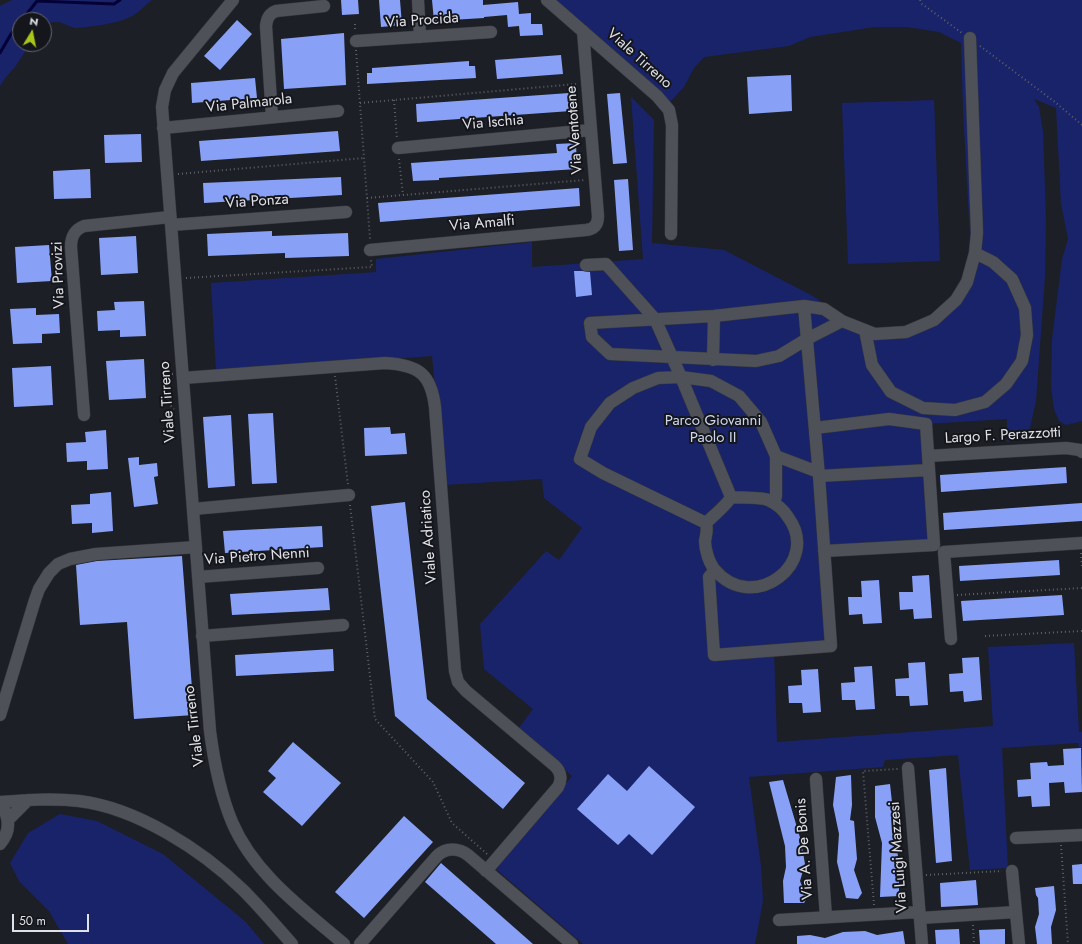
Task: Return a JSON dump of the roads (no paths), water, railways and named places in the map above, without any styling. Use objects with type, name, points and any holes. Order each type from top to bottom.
[{"type":"street","name":"Viale Tirreno","points":[[233,0],[179,64],[170,78],[162,103],[211,742],[221,790],[232,823],[248,850],[270,877],[292,900],[344,944]]},
{"type":"street","points":[[418,0],[420,37]]},
{"type":"street","name":"Viale Tirreno","points":[[547,0],[657,96],[669,110],[672,125],[671,234]]},
{"type":"street","points":[[272,117],[266,26],[267,19],[269,15],[280,10],[324,6]]},
{"type":"street","name":"Via Ventotene","points":[[583,31],[598,216],[598,221],[595,226]]},
{"type":"street","name":"Via Procida","points":[[356,41],[491,32]]},
{"type":"street","points":[[842,321],[778,356],[756,361],[610,354],[592,337],[590,323],[714,316],[804,306],[824,310],[842,321],[875,334],[906,332],[934,320],[956,300],[967,282],[975,253],[977,233],[970,38]]},
{"type":"street","name":"Via Palmarola","points":[[163,128],[338,111]]},
{"type":"street","name":"Via Ischia","points":[[398,148],[591,130]]},
{"type":"street","name":"Via Ponza","points":[[170,221],[346,212]]},
{"type":"street","name":"Via Provizi","points":[[84,415],[71,247],[72,237],[76,231],[84,226],[170,221]]},
{"type":"street","name":"Via Amalfi","points":[[370,250],[589,230],[595,226]]},
{"type":"street","points":[[864,330],[872,365],[891,392],[922,408],[955,410],[985,402],[1006,384],[1022,361],[1028,335],[1025,308],[1012,279],[993,262],[975,253]]},
{"type":"street","points":[[586,265],[606,264],[655,319],[673,357],[731,498]]},
{"type":"street","points":[[715,570],[709,577],[714,655],[831,646],[815,428],[804,306]]},
{"type":"street","points":[[713,360],[714,316]]},
{"type":"street","name":"Viale Adriatico","points":[[182,376],[394,364],[417,371],[428,381],[432,390],[435,407],[455,671],[457,678],[466,691],[555,766],[560,774],[558,787],[486,871]]},
{"type":"street","points":[[706,524],[603,473],[580,459],[591,427],[610,403],[633,388],[658,378],[681,377],[711,381],[739,396],[761,422],[776,456],[776,496],[774,504]]},
{"type":"street","points":[[815,428],[889,418],[926,424],[934,545],[824,551]]},
{"type":"street","name":"Largo F. Perazzotti","points":[[928,456],[1066,448],[1081,451]]},
{"type":"street","points":[[776,456],[818,474],[929,470]]},
{"type":"street","points":[[193,509],[349,495]]},
{"type":"street","points":[[731,498],[766,499],[782,508],[793,524],[797,537],[796,551],[790,566],[778,580],[760,587],[742,587],[730,583],[715,570],[708,558],[705,543],[707,528],[706,524],[721,507],[729,502],[731,498]]},
{"type":"street","points":[[951,639],[944,552],[1081,543]]},
{"type":"street","points":[[0,715],[35,600],[42,584],[51,570],[66,560],[88,555],[196,546]]},
{"type":"street","name":"Via Pietro Nenni","points":[[198,577],[318,568]]},
{"type":"street","points":[[202,636],[343,625]]},
{"type":"street","name":"Via Luigi Mazzesi","points":[[908,768],[922,944]]},
{"type":"street","name":"Via A. De Bonis","points":[[816,779],[826,917]]},
{"type":"street","points":[[8,820],[28,800]]},
{"type":"street","points":[[0,844],[5,838],[8,829],[8,820],[5,810],[0,803],[28,800],[66,800],[96,804],[132,816],[150,824],[192,849],[224,874],[242,890],[292,944]]},
{"type":"street","points":[[1016,838],[1082,835]]},
{"type":"street","points":[[360,944],[441,852],[452,849],[462,852],[572,944]]},
{"type":"street","points":[[1012,871],[1019,944]]},
{"type":"street","name":"Via A. De Bonis","points":[[779,920],[875,914],[973,915],[1016,912]]},
{"type":"waterway","points":[[28,12],[37,1],[114,4],[120,0]]},
{"type":"waterway","points":[[0,53],[12,33]]},
{"type":"park label","name":"Parco Giovanni Paolo II","points":[[713,430]]}]
